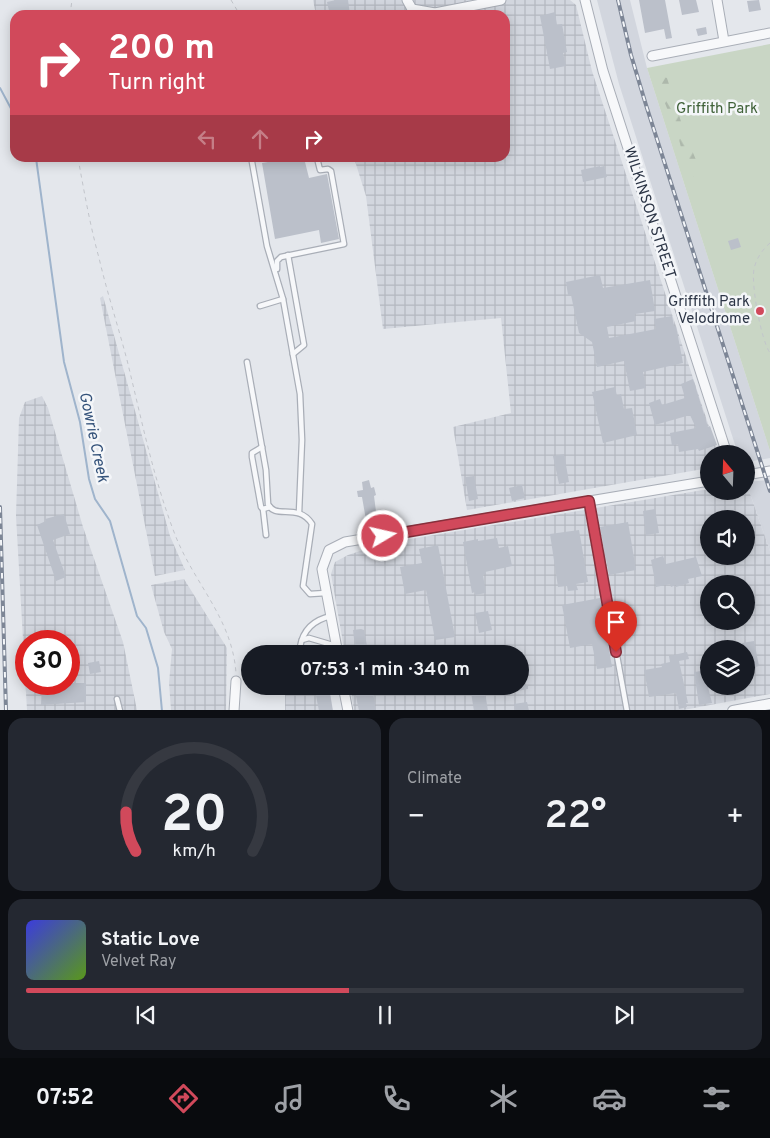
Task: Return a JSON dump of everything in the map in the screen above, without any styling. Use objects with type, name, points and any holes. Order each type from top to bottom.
[{"type":"street","points":[[407,0],[412,9],[418,10]]},
{"type":"street","points":[[450,10],[501,0]]},
{"type":"street","name":"WILKINSON STREET","points":[[585,0],[603,71],[724,445]]},
{"type":"street","points":[[716,0],[724,41]]},
{"type":"street","points":[[652,56],[770,33]]},
{"type":"street","points":[[755,474],[770,471]]},
{"type":"street","points":[[336,645],[322,569],[329,550],[345,542],[700,482]]},
{"type":"street","points":[[234,710],[236,681]]},
{"type":"street","points":[[346,695],[348,710]]},
{"type":"street","points":[[733,710],[770,704]]},
{"type":"lane","points":[[252,162],[265,234],[283,299],[300,394],[302,425],[299,513]]},
{"type":"lane","points":[[277,275],[278,258],[344,244],[330,171],[328,169],[320,170],[318,162]]},
{"type":"lane","points":[[288,255],[304,345],[293,354]]},
{"type":"lane","points":[[260,306],[283,299]]},
{"type":"lane","points":[[247,362],[270,507],[274,511],[299,513],[309,519],[313,530],[303,586],[310,594],[326,593]]},
{"type":"lane","points":[[262,447],[252,453],[266,535]]},
{"type":"lane","points":[[589,501],[627,710]]},
{"type":"lane","points":[[263,509],[270,507]]},
{"type":"lane","points":[[301,645],[303,634],[309,628],[318,620],[331,616]]},
{"type":"lane","points":[[302,640],[309,638],[325,645]]},
{"type":"lane","points":[[117,699],[120,710]]},
{"type":"path","points":[[79,162],[99,258],[164,500],[180,545],[193,572],[222,618],[235,660],[236,681]]},
{"type":"path","points":[[770,243],[758,257],[753,277],[763,336],[770,353]]},
{"type":"shaded area","points":[[313,0],[570,0],[576,5],[592,71],[715,445],[700,445],[700,470],[467,510],[453,427],[511,413],[501,318],[383,329],[366,196],[355,162],[510,162],[510,10],[315,10]]},
{"type":"shaded area","points":[[597,0],[630,0],[647,68],[770,451],[770,458],[755,461],[755,445],[735,445],[619,84]]},
{"type":"shaded area","points":[[103,296],[170,536],[185,570],[155,576],[100,298]]},
{"type":"shaded area","points":[[42,396],[48,408],[83,527],[123,642],[137,710],[27,710],[26,695],[80,695],[80,630],[22,630],[16,516],[19,418],[25,402]]},
{"type":"shaded area","points":[[770,480],[770,551],[752,500],[755,500],[755,481]]},
{"type":"shaded area","points":[[700,491],[700,500],[752,500],[770,551],[770,694],[683,710],[354,710],[352,695],[529,695],[529,645],[343,645],[331,574],[335,562],[348,555],[381,544]]},
{"type":"shaded area","points":[[184,579],[227,648],[226,710],[171,710],[169,683],[172,649],[164,632],[151,585]]},
{"type":"shaded area","points":[[285,695],[330,695],[332,710],[285,710]]},
{"type":"green space","name":"Griffith Park","points":[[770,44],[770,451],[647,68]]},
{"type":"green space","points":[[664,77],[667,78],[685,134],[702,174],[691,177],[687,173],[678,135],[660,91],[661,80]]},
{"type":"building","points":[[348,0],[349,10],[329,10],[327,2]]},
{"type":"building","points":[[639,0],[665,0],[672,38],[666,39],[664,29],[645,33]]},
{"type":"building","points":[[679,0],[696,0],[699,12],[682,15]]},
{"type":"building","points":[[759,0],[761,10],[749,12],[747,1]]},
{"type":"building","points":[[555,12],[557,25],[562,24],[567,52],[563,53],[566,66],[550,69],[540,16]]},
{"type":"building","points":[[706,27],[707,34],[698,36],[696,29]]},
{"type":"building","points":[[305,162],[309,178],[327,174],[339,239],[321,243],[319,230],[275,239],[262,163]]},
{"type":"building","points":[[604,166],[607,177],[583,182],[581,170]]},
{"type":"building","points":[[738,238],[741,247],[731,250],[728,241]]},
{"type":"building","points":[[600,275],[603,288],[650,280],[655,311],[635,314],[636,321],[607,327],[609,338],[656,329],[654,319],[672,316],[674,326],[676,326],[683,363],[643,372],[646,388],[630,391],[624,361],[597,367],[592,342],[579,333],[571,295],[568,295],[566,282]]},
{"type":"building","points":[[693,379],[708,427],[710,426],[717,445],[700,445],[700,451],[698,449],[679,452],[678,444],[672,446],[670,433],[696,428],[690,415],[655,425],[649,403],[660,399],[662,405],[685,398],[681,384]]},
{"type":"building","points":[[615,387],[617,396],[621,394],[624,409],[632,408],[637,435],[603,443],[592,392]]},
{"type":"building","points":[[564,454],[569,482],[559,484],[553,456]]},
{"type":"building","points":[[474,476],[478,499],[469,501],[465,477]]},
{"type":"building","points":[[369,480],[371,488],[374,487],[376,495],[374,496],[377,519],[366,520],[362,497],[358,497],[357,491],[363,490],[362,482]]},
{"type":"building","points":[[522,485],[525,498],[512,501],[509,488]]},
{"type":"building","points":[[655,509],[659,533],[646,535],[643,511]]},
{"type":"building","points":[[64,514],[70,534],[53,540],[66,577],[56,581],[37,525],[46,521],[45,519]]},
{"type":"building","points":[[628,522],[636,570],[609,575],[600,527]]},
{"type":"building","points":[[579,530],[588,582],[576,584],[578,590],[568,591],[567,586],[558,587],[550,534]]},
{"type":"building","points":[[497,538],[499,548],[508,546],[512,566],[485,572],[486,574],[483,575],[486,593],[475,595],[475,592],[472,593],[463,542]]},
{"type":"building","points":[[438,545],[455,637],[435,640],[426,590],[405,594],[400,567],[422,563],[419,549]]},
{"type":"building","points":[[663,556],[666,564],[696,557],[702,575],[688,579],[689,583],[676,587],[676,585],[671,587],[670,584],[656,587],[651,560]]},
{"type":"building","points":[[600,598],[612,667],[597,669],[592,644],[570,648],[562,605]]},
{"type":"building","points":[[488,611],[492,630],[479,633],[475,613]]},
{"type":"building","points":[[353,630],[364,630],[367,645],[355,645]]},
{"type":"building","points":[[755,646],[759,666],[755,667]]},
{"type":"building","points":[[687,652],[689,659],[679,661],[688,703],[686,703],[687,707],[679,709],[676,693],[649,697],[644,670],[662,667],[661,664],[670,662],[669,656]]},
{"type":"building","points":[[99,661],[101,672],[90,674],[88,663]]},
{"type":"building","points":[[700,671],[700,695],[710,695],[712,703],[699,705],[694,672]]},
{"type":"building","points":[[80,683],[86,683],[86,702],[41,705],[41,695],[80,695]]},
{"type":"building","points":[[316,695],[330,695],[333,710],[319,710]]},
{"type":"building","points":[[356,695],[373,695],[376,710],[359,710]]},
{"type":"building","points":[[471,695],[485,695],[488,710],[474,710]]},
{"type":"building","points":[[527,702],[529,710],[515,710],[514,704]]},
{"type":"waterway","name":"Gowrie Creek","points":[[0,88],[10,107]]},
{"type":"waterway","name":"Gowrie Creek","points":[[37,162],[64,362],[80,422],[89,479],[95,499],[110,521],[137,616],[146,628],[158,668],[162,710]]},
{"type":"railway","points":[[618,0],[631,55],[646,105],[770,491]]},
{"type":"railway","points":[[0,507],[6,710]]},
{"type":"place","name":"Griffith Park Velodrome","points":[[760,311]]},
{"type":"route","points":[[383,536],[589,501],[616,652]]}]
